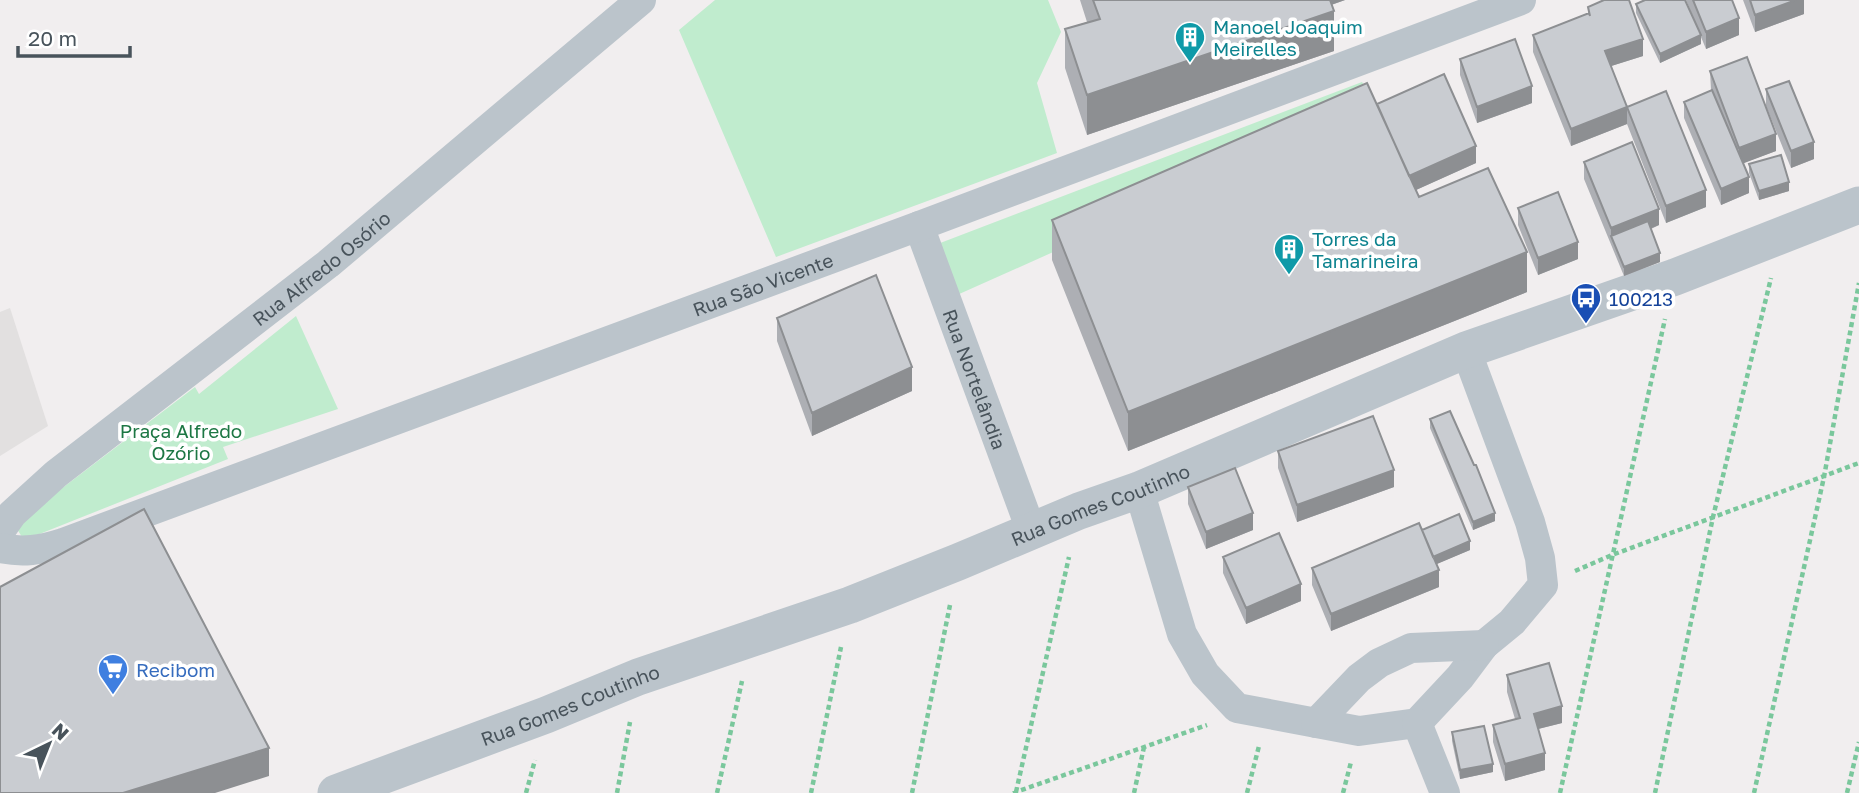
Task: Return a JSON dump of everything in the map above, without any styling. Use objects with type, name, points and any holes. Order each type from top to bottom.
[{"type":"street","name":"Rua Alfredo Osório","points":[[0,531],[12,514],[56,474],[328,264],[610,10],[641,0]]},
{"type":"street","name":"Rua São Vicente","points":[[0,548],[29,551],[63,543],[1521,0]]},
{"type":"street","name":"Rua Gomes Coutinho","points":[[335,793],[546,715],[638,677],[850,605],[1079,510],[1139,490],[1466,350],[1675,278],[1859,205]]},
{"type":"street","name":"Rua Nortelândia","points":[[919,226],[1031,530]]},
{"type":"street","points":[[1139,490],[1182,634],[1205,674],[1237,708],[1359,731],[1418,723],[1460,677],[1483,645],[1512,622],[1543,585],[1533,531],[1466,350]]},
{"type":"street","points":[[1316,723],[1359,678],[1379,663],[1411,648],[1483,645]]},
{"type":"street","points":[[1418,723],[1445,793]]},
{"type":"path","points":[[1655,793],[1713,516],[1781,236]]},
{"type":"path","points":[[1560,793],[1675,278]]},
{"type":"path","points":[[1754,793],[1824,477],[1859,283]]},
{"type":"path","points":[[1543,585],[1713,516],[1859,463]]},
{"type":"path","points":[[1015,792],[1079,510]]},
{"type":"path","points":[[912,793],[958,562]]},
{"type":"path","points":[[811,793],[850,605]]},
{"type":"path","points":[[717,793],[752,637]]},
{"type":"path","points":[[617,793],[638,677]]},
{"type":"path","points":[[1015,792],[1231,717],[1237,708]]},
{"type":"path","points":[[1247,793],[1266,715]]},
{"type":"path","points":[[1847,793],[1859,742]]},
{"type":"path","points":[[1134,793],[1143,747]]},
{"type":"shaded area","points":[[10,308],[48,426],[0,456],[0,312]]},
{"type":"green space","points":[[715,0],[1048,0],[1061,32],[1037,83],[1057,153],[776,257],[679,30]]},
{"type":"green space","points":[[1362,82],[1378,107],[957,295],[935,245]]},
{"type":"green space","name":"Praça Alfredo Ozório","points":[[296,316],[338,409],[223,447],[228,459],[32,537],[22,537],[17,529],[19,521],[195,387],[199,394]]},
{"type":"building","points":[[1093,0],[1330,0],[1334,11],[1087,95],[1065,29],[1100,19]]},
{"type":"building","points":[[1604,0],[1629,0],[1643,39],[1605,51],[1627,107],[1571,129],[1533,35],[1589,13],[1590,16],[1588,7]]},
{"type":"building","points":[[1645,0],[1685,0],[1701,35],[1660,54],[1636,4]]},
{"type":"building","points":[[1693,0],[1732,0],[1739,18],[1706,32]]},
{"type":"building","points":[[1750,0],[1796,0],[1755,15]]},
{"type":"building","points":[[1515,39],[1532,86],[1477,107],[1460,59]]},
{"type":"building","points":[[1747,57],[1776,134],[1739,148],[1710,71]]},
{"type":"building","points":[[1444,74],[1476,146],[1409,176],[1377,104]]},
{"type":"building","points":[[1789,81],[1814,142],[1791,151],[1766,89]]},
{"type":"building","name":"Torres da Tamarineira","points":[[1367,83],[1419,197],[1488,168],[1527,252],[1128,412],[1052,220]]},
{"type":"building","points":[[1712,90],[1749,177],[1721,189],[1684,102]]},
{"type":"building","points":[[1666,91],[1706,190],[1666,206],[1627,107]]},
{"type":"building","points":[[1632,142],[1659,209],[1611,228],[1584,162]]},
{"type":"building","points":[[1781,155],[1789,182],[1759,191],[1749,164]]},
{"type":"building","points":[[1558,192],[1578,242],[1538,258],[1518,208]]},
{"type":"building","points":[[1648,221],[1660,253],[1624,267],[1611,236]]},
{"type":"building","points":[[876,275],[912,367],[812,413],[777,318]]},
{"type":"building","points":[[1450,411],[1495,513],[1473,522],[1430,419]]},
{"type":"building","points":[[1373,416],[1394,470],[1297,505],[1278,451]]},
{"type":"building","points":[[1235,468],[1253,513],[1206,532],[1188,487]]},
{"type":"building","name":"Recibom","points":[[144,509],[269,748],[123,793],[0,793],[0,587]]},
{"type":"building","points":[[1459,514],[1470,541],[1433,557],[1422,530]]},
{"type":"building","points":[[1419,523],[1439,570],[1331,614],[1312,568]]},
{"type":"building","points":[[1279,533],[1301,584],[1246,608],[1223,557]]},
{"type":"building","points":[[1549,663],[1562,706],[1534,714],[1545,753],[1505,764],[1493,725],[1520,718],[1507,675]]},
{"type":"building","points":[[1484,726],[1493,764],[1460,770],[1452,732]]},
{"type":"place","name":"Manoel Joaquim Meirelles","points":[[1190,64]]},
{"type":"place","name":"Torres da Tamarineira","points":[[1289,276]]},
{"type":"place","name":"100213","points":[[1586,325]]},
{"type":"place","name":"Recibom","points":[[113,696]]}]
